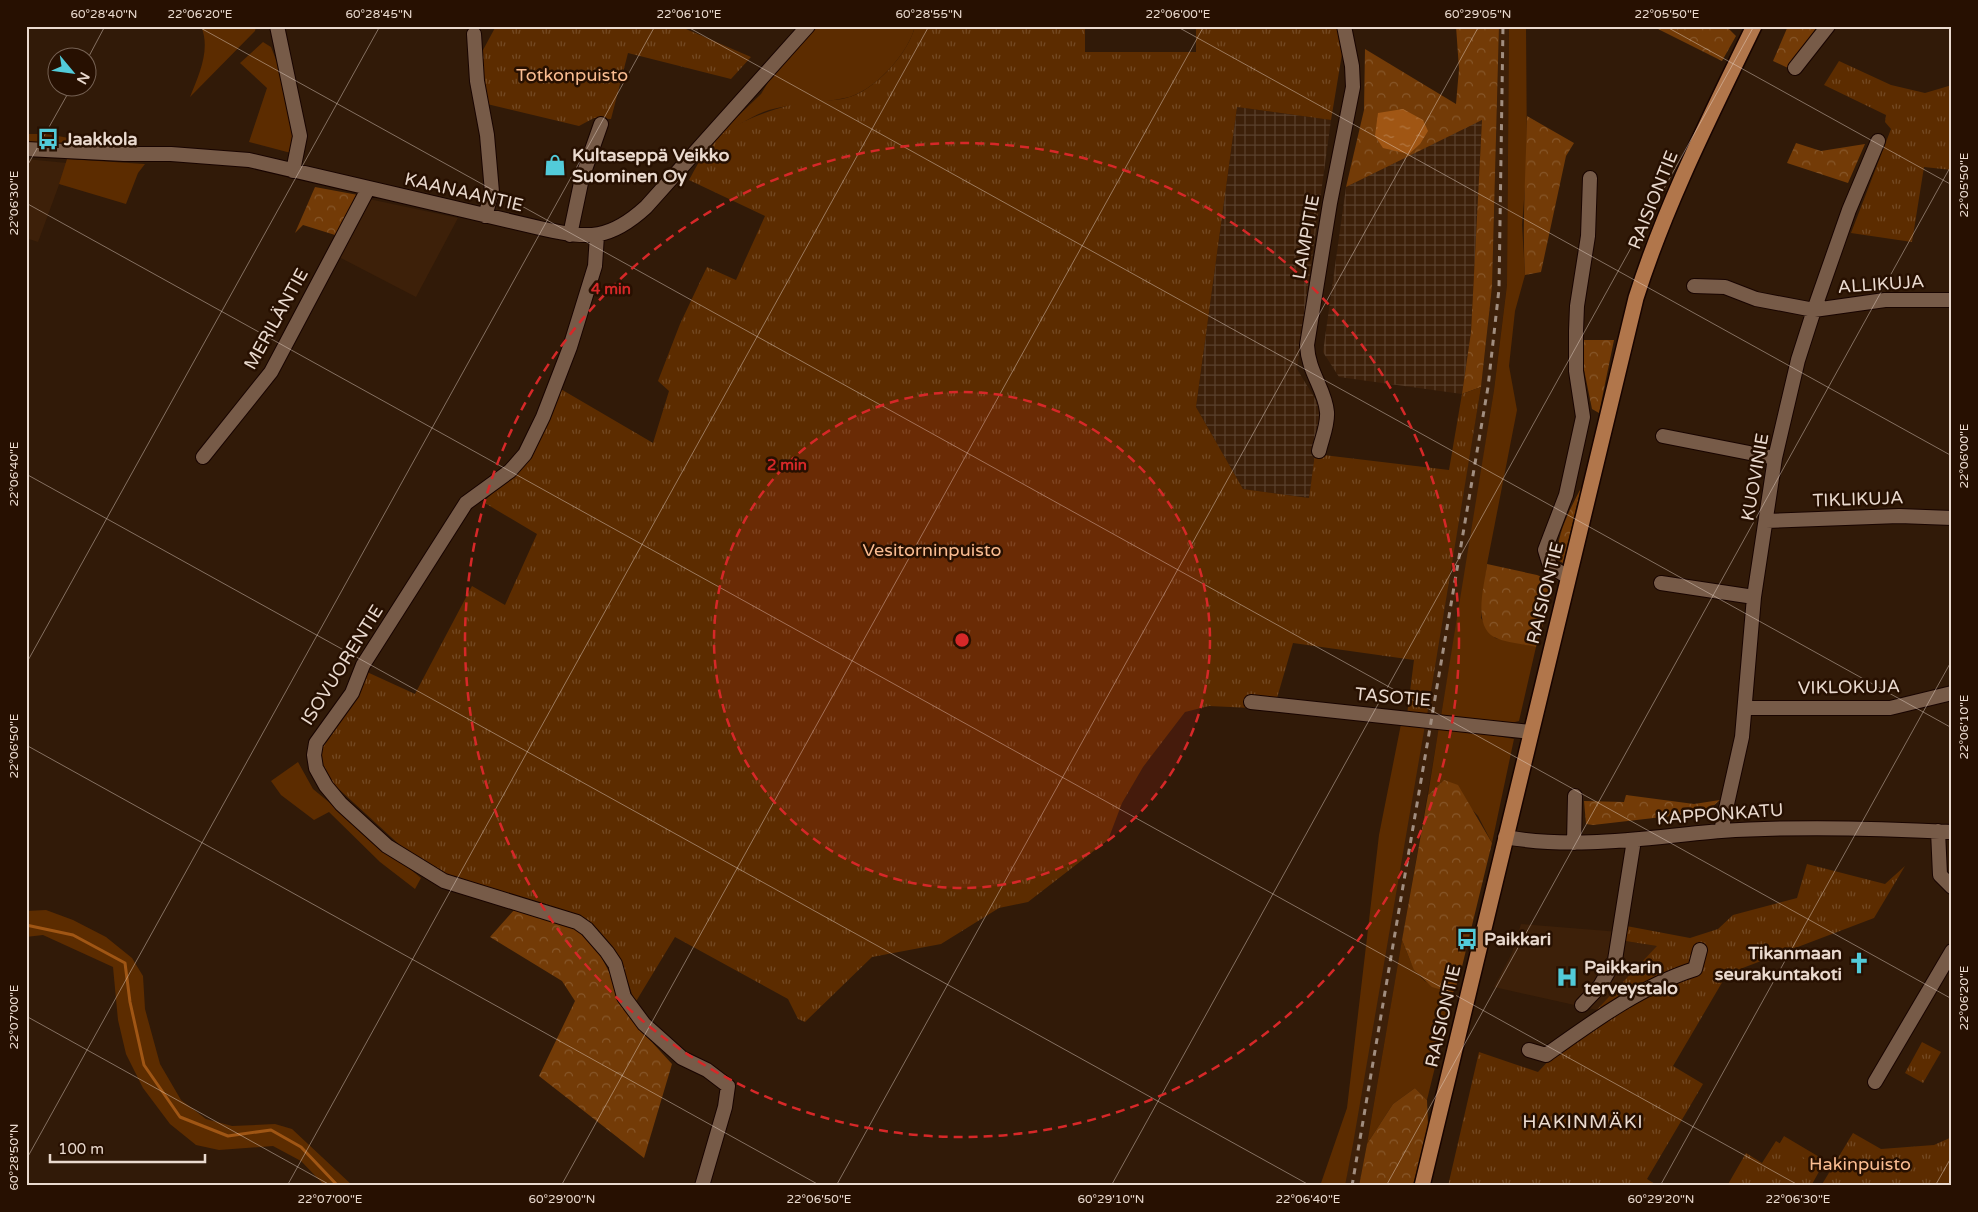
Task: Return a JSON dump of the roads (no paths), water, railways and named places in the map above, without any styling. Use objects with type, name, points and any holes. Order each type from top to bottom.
[{"type":"main road","name":"RAISIONTIE","points":[[1422,1186],[1629,326],[1646,267],[1685,168],[1754,26]]},
{"type":"street","points":[[276,26],[300,136],[293,171]]},
{"type":"street","name":"KAANAANTIE","points":[[26,149],[212,156],[249,160],[570,235],[597,235],[621,228],[646,207],[808,26]]},
{"type":"street","name":"LAMPITIE","points":[[1319,451],[1326,425],[1327,412],[1308,359],[1307,345],[1330,204],[1349,116],[1353,87],[1352,66],[1344,26]]},
{"type":"street","points":[[1796,68],[1828,26]]},
{"type":"street","points":[[474,34],[476,81],[487,135],[492,192],[485,216]]},
{"type":"street","points":[[570,235],[582,178],[601,124]]},
{"type":"street","name":"KUOVINIE","points":[[1721,831],[1737,763],[1745,708],[1754,597],[1775,458],[1798,360],[1814,310],[1849,210],[1878,141]]},
{"type":"street","points":[[1568,577],[1550,566],[1545,550],[1566,494],[1583,417],[1576,371],[1576,331],[1577,306],[1588,236],[1590,178]]},
{"type":"street","name":"MERILÄNTIE","points":[[203,457],[271,372],[368,189]]},
{"type":"street","name":"ISOVUORENTIE","points":[[597,235],[595,266],[570,347],[543,417],[525,454],[510,471],[466,503],[363,665],[352,693],[316,743],[314,755],[316,768],[322,780],[341,804],[387,846],[405,859],[444,881],[576,922],[595,937],[615,964],[624,997],[644,1024],[682,1058],[707,1070],[728,1086],[725,1107],[702,1186]]},
{"type":"street","name":"ALLIKUJA","points":[[1694,286],[1725,287],[1756,298],[1814,310],[1885,300],[1952,300]]},
{"type":"street","points":[[1664,436],[1775,458]]},
{"type":"street","name":"TIKLIKUJA","points":[[1766,521],[1899,516],[1952,518]]},
{"type":"street","points":[[1661,583],[1754,597]]},
{"type":"street","name":"VIKLOKUJA","points":[[1745,708],[1890,708],[1952,693]]},
{"type":"street","name":"TASOTIE","points":[[1251,702],[1531,732]]},
{"type":"street","points":[[1574,843],[1575,796]]},
{"type":"street","name":"KAPPONKATU","points":[[1505,837],[1534,842],[1574,843],[1634,840],[1721,831],[1807,827],[1945,832],[1940,875],[1952,887]]},
{"type":"street","points":[[1582,1005],[1600,986],[1615,960],[1634,840]]},
{"type":"street","points":[[1529,1050],[1546,1055],[1620,1006],[1679,974],[1695,969],[1700,950]]},
{"type":"street","points":[[1875,1082],[1952,951]]},
{"type":"water","points":[[1403,109],[1423,120],[1428,131],[1420,144],[1409,154],[1383,148],[1375,136],[1378,113]]},
{"type":"waterway","points":[[26,925],[73,935],[125,963],[130,1002],[144,1065],[180,1117],[228,1136],[271,1130],[301,1147],[338,1186]]},
{"type":"railway","points":[[1352,1186],[1488,387],[1499,289],[1503,26]]},
{"type":"place","name":"Jaakkola","points":[[48,139]]},
{"type":"place","name":"Kultaseppä Veikko Suominen Oy","points":[[555,165]]},
{"type":"place","name":"Paikkari","points":[[1467,939]]},
{"type":"place","name":"Tikanmaan seurakuntakoti","points":[[1859,963]]},
{"type":"place","name":"Paikkarin terveystalo","points":[[1567,977]]},
{"type":"district","name":"HAKINMÄKI","points":[[1583,1122]]},
{"type":"park label","name":"Totkonpuisto","points":[[572,75]]},
{"type":"park label","name":"Vesitorninpuisto","points":[[932,550]]},
{"type":"park label","name":"Hakinpuisto","points":[[1860,1164]]}]
